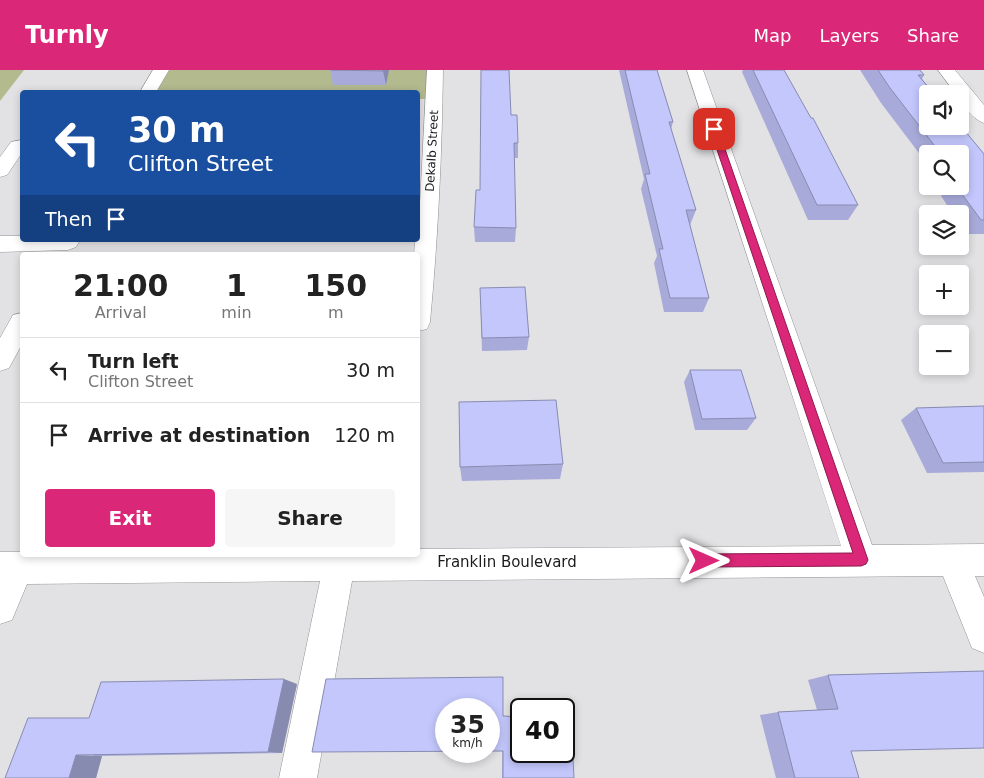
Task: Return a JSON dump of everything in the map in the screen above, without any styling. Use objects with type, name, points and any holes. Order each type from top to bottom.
[{"type":"street","points":[[149,90],[161,70]]},
{"type":"street","name":"Dekalb Street","points":[[420,305],[434,142],[435,70]]},
{"type":"street","points":[[695,70],[861,560]]},
{"type":"street","points":[[946,70],[984,117]]},
{"type":"street","points":[[0,171],[18,146],[20,146]]},
{"type":"street","points":[[0,244],[66,246]]},
{"type":"street","points":[[0,361],[20,326]]},
{"type":"street","name":"Franklin Boulevard","points":[[9,568],[339,564],[388,559],[984,560]]},
{"type":"street","points":[[952,560],[984,636]]},
{"type":"street","points":[[298,778],[339,564]]},
{"type":"street","points":[[0,608],[9,568]]},
{"type":"green space","points":[[0,70],[24,70],[0,101]]},
{"type":"green space","points":[[166,70],[438,70],[435,99],[420,99],[420,90],[153,90]]},
{"type":"building","points":[[331,70],[383,70],[383,71]]},
{"type":"building","points":[[481,70],[509,70],[511,115],[517,115],[518,143],[514,143],[516,228],[474,227],[476,190],[480,190]]},
{"type":"building","points":[[625,70],[657,70],[673,122],[669,122],[696,210],[686,210],[709,298],[670,298],[659,249],[663,249],[645,174],[650,174]]},
{"type":"building","points":[[753,70],[784,70],[811,118],[813,118],[858,205],[817,205]]},
{"type":"building","points":[[878,70],[920,70],[924,75],[918,75],[926,85],[919,85],[919,126]]},
{"type":"building","points":[[926,135],[968,135],[984,154],[984,220],[981,220],[963,195],[969,195],[969,145],[934,145]]},
{"type":"building","points":[[525,287],[529,337],[482,338],[480,288]]},
{"type":"building","points":[[690,370],[741,370],[756,418],[702,419]]},
{"type":"building","points":[[556,400],[563,464],[460,467],[459,402]]},
{"type":"building","points":[[984,406],[984,462],[943,463],[916,408]]},
{"type":"building","points":[[984,671],[984,748],[851,751],[859,778],[795,778],[778,712],[838,709],[828,675]]},
{"type":"building","points":[[503,677],[503,716],[510,716],[510,763],[573,763],[574,778],[503,778],[503,751],[500,751],[500,698],[435,698],[435,751],[312,752],[326,679]]},
{"type":"building","points":[[284,679],[268,752],[76,755],[69,778],[5,778],[28,718],[89,718],[101,682]]},
{"type":"route","points":[[704,561],[861,560],[714,129]]}]
